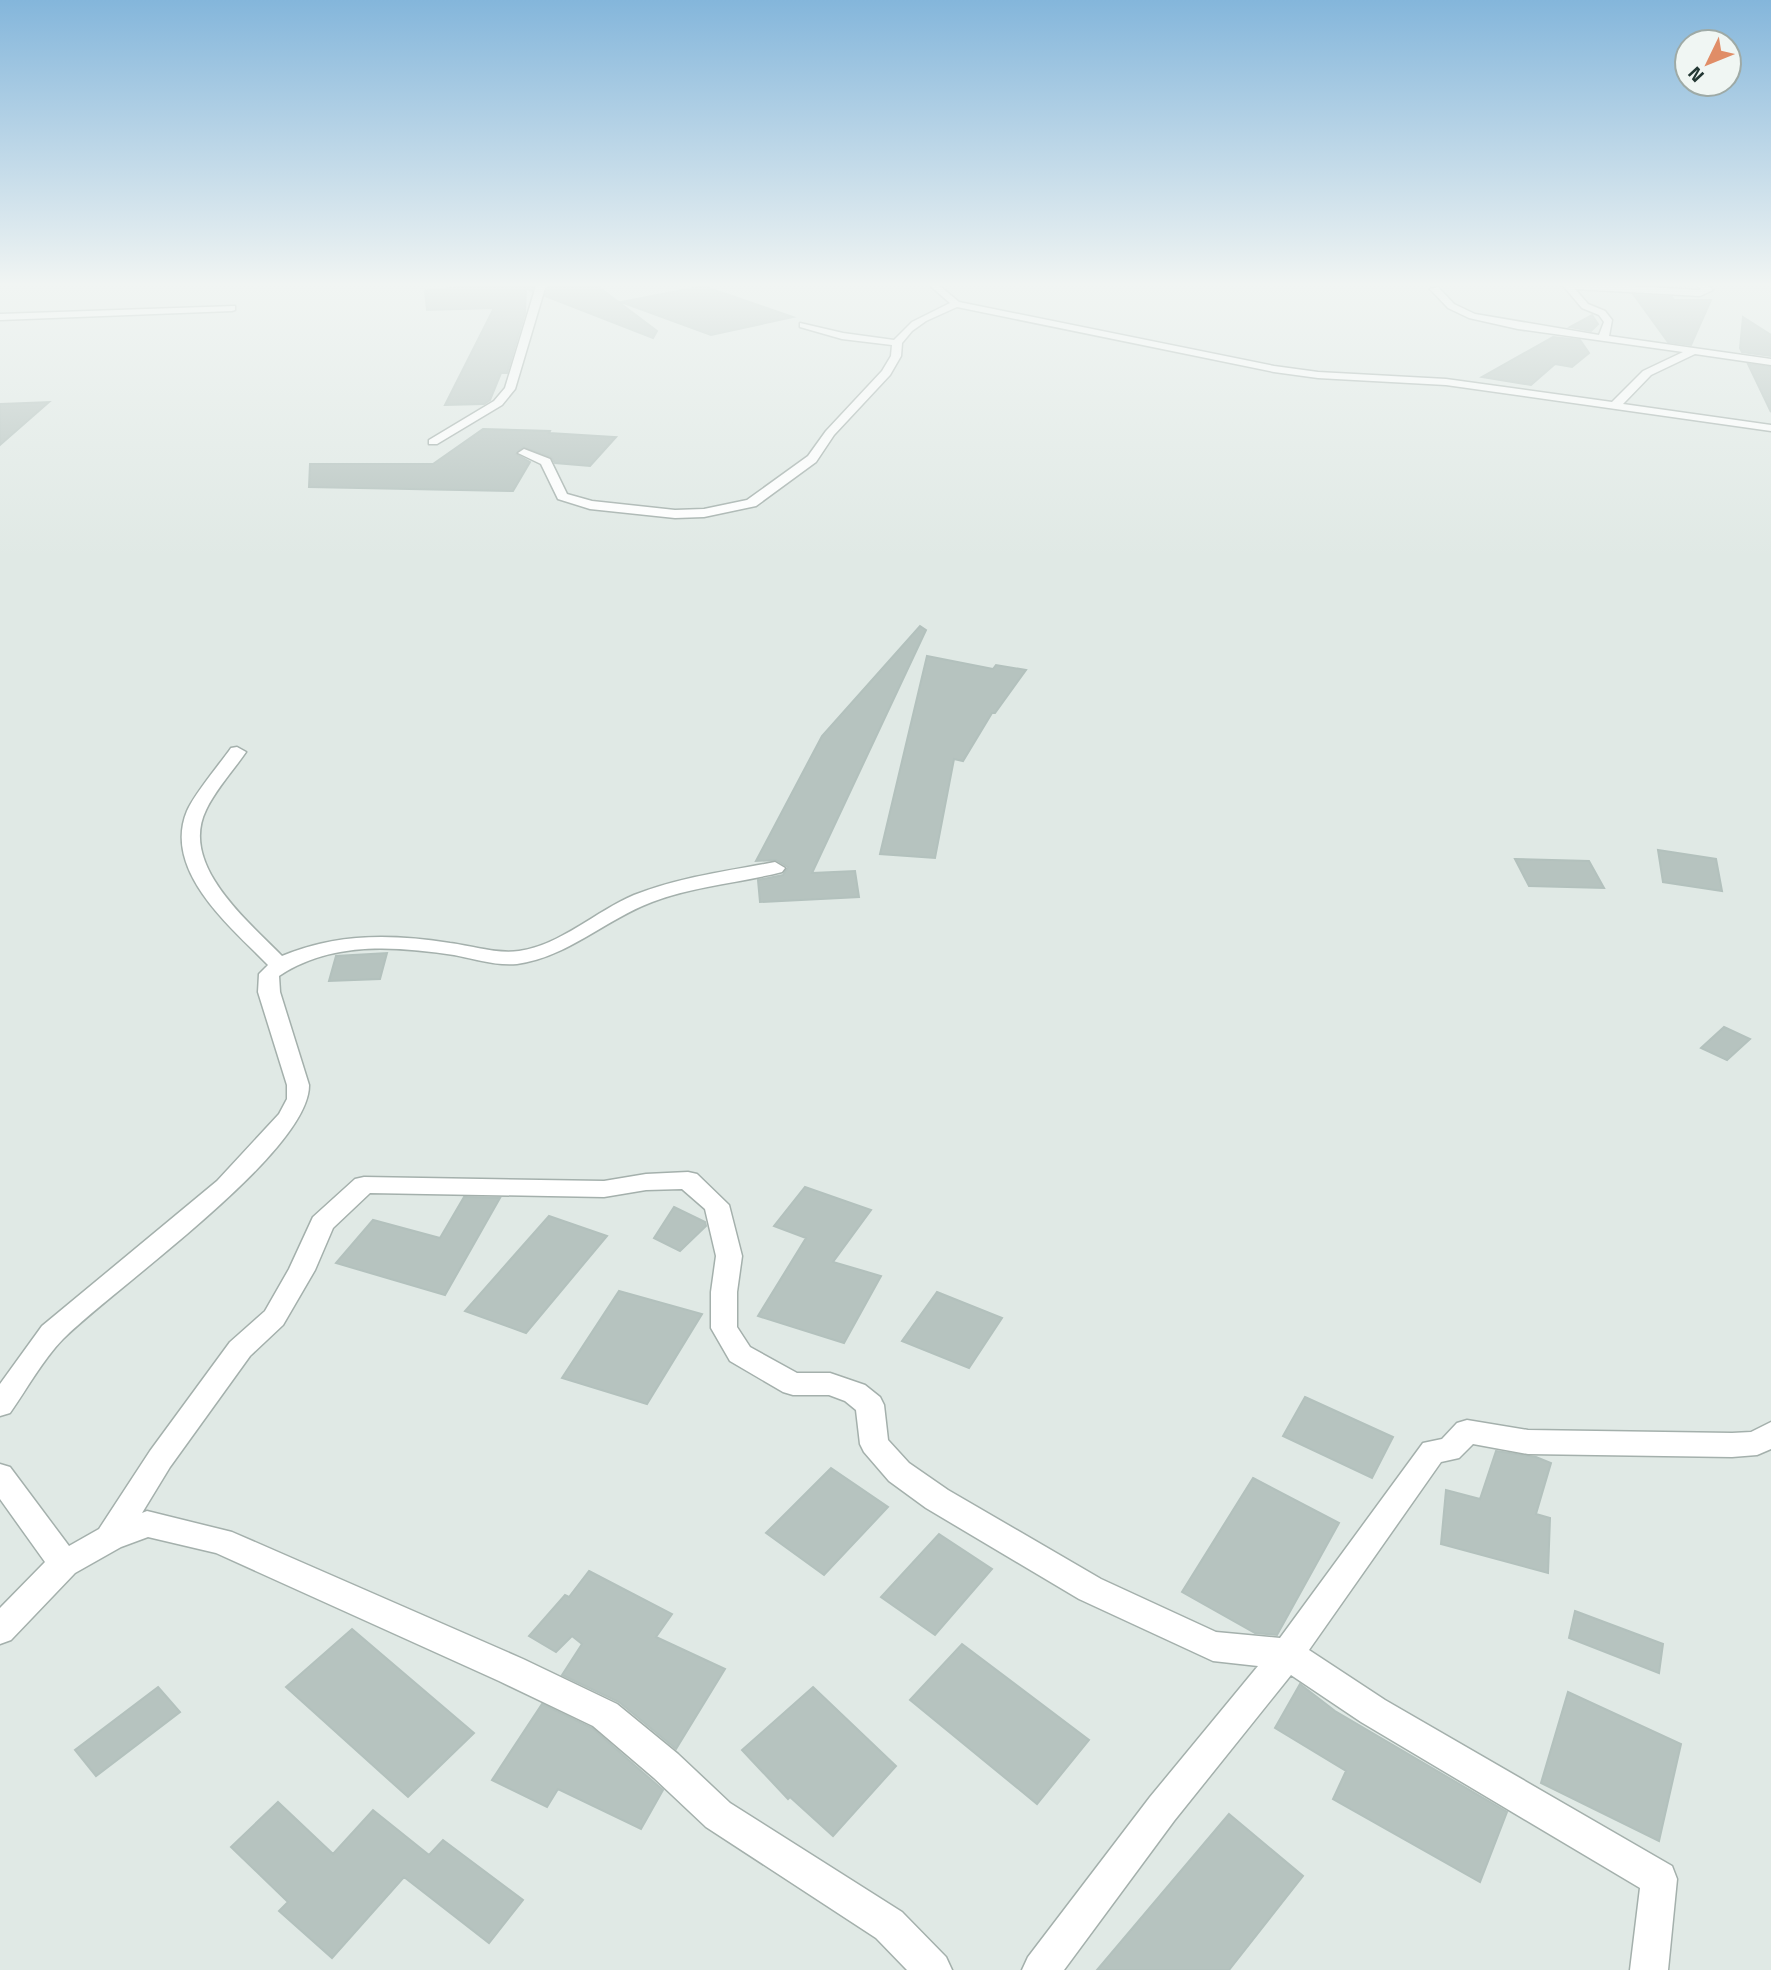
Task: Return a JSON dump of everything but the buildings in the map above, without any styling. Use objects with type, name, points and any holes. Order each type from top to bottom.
[{"type":"street","points":[[433,442],[498,403],[510,389],[515,374]]},
{"type":"street","points":[[524,453],[546,462],[562,496],[590,505],[676,514],[704,513],[751,503],[812,459],[830,433],[885,374]]},
{"type":"street","points":[[1310,374],[1446,382],[1771,428]]},
{"type":"street","points":[[1614,406],[1646,374]]},
{"type":"street","points":[[237,752],[196,811],[190,845],[211,895],[279,965]]},
{"type":"street","points":[[0,1405],[52,1334],[226,1187],[289,1118],[298,1099],[298,1085],[270,992],[269,974],[279,965],[343,943],[371,942],[451,948],[503,958],[521,957],[543,951],[576,936],[626,906],[666,891],[775,868]]},
{"type":"street","points":[[110,1538],[160,1459],[240,1349],[274,1318],[302,1270],[322,1223],[364,1185],[604,1189],[646,1182],[688,1180],[717,1205],[729,1256],[724,1293],[724,1328],[740,1354],[793,1384],[830,1384],[855,1393],[870,1405],[874,1444],[899,1472],[937,1499],[1090,1589],[1213,1646],[1288,1654],[1373,1711],[1659,1879],[1649,1970]]},
{"type":"street","points":[[1041,1970],[1162,1809],[1288,1654],[1433,1451],[1449,1450],[1466,1431],[1528,1442],[1609,1445],[1732,1445],[1756,1443],[1771,1434]]},
{"type":"street","points":[[0,1476],[64,1564]]},
{"type":"street","points":[[0,1630],[64,1564],[110,1538],[147,1524],[221,1541],[511,1670],[605,1716],[666,1766],[718,1815],[889,1925],[933,1970]]}]
